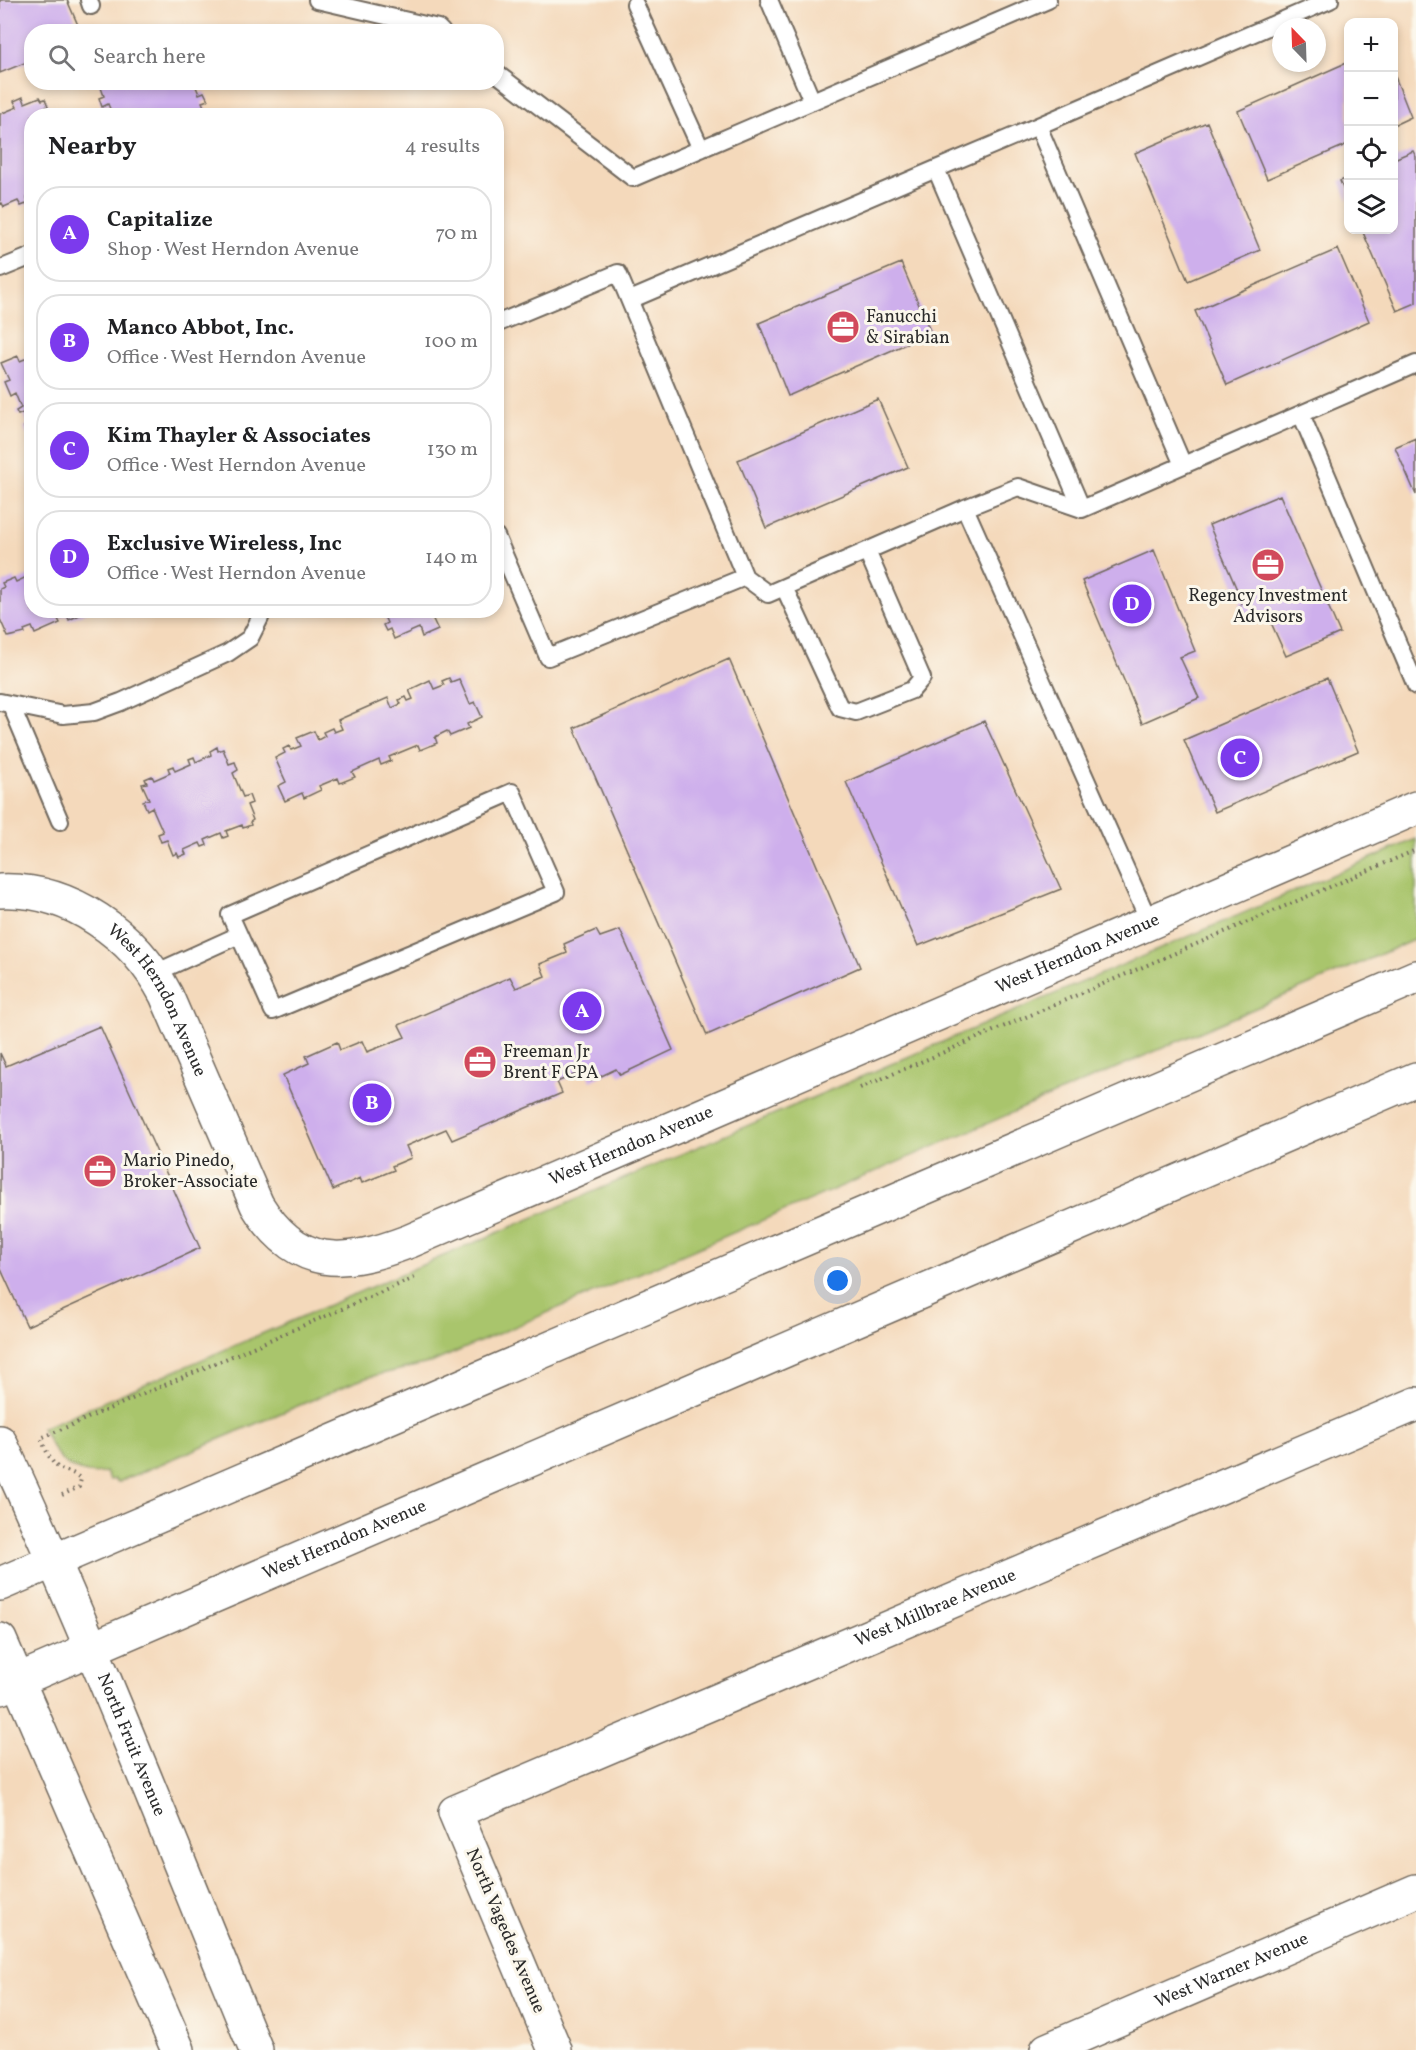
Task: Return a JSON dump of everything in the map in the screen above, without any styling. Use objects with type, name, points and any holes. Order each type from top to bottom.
[{"type":"street","name":"West Herndon Avenue","points":[[0,891],[33,894],[60,901],[90,914],[116,931],[136,951],[155,973],[166,995],[257,1205],[271,1227],[289,1242],[308,1253],[326,1258],[349,1258],[377,1253],[410,1242],[1149,921],[1416,808]]},
{"type":"street","points":[[0,1584],[1416,977]]},
{"type":"street","name":"West Herndon Avenue","points":[[9,1685],[90,1648],[1416,1079]]},
{"type":"street","name":"West Millbrae Avenue","points":[[455,1812],[1416,1404]]},
{"type":"street","name":"North Fruit Avenue","points":[[0,1442],[90,1648],[256,2050]]},
{"type":"street","points":[[0,1640],[9,1685],[178,2050]]},
{"type":"street","name":"North Vagedes Avenue","points":[[455,1812],[555,2050]]},
{"type":"street","name":"West Warner Avenue","points":[[1047,2050],[1416,1891]]},
{"type":"lane","points":[[317,0],[421,24]]},
{"type":"lane","points":[[769,0],[812,101]]},
{"type":"lane","points":[[504,79],[633,178],[1048,0]]},
{"type":"lane","points":[[630,300],[1330,0]]},
{"type":"lane","points":[[635,4],[701,149]]},
{"type":"lane","points":[[1038,126],[1183,465]]},
{"type":"lane","points":[[936,169],[1082,509]]},
{"type":"lane","points":[[0,269],[24,258]]},
{"type":"lane","points":[[504,321],[618,273],[745,577],[768,594],[1018,487],[1082,509],[1416,364]]},
{"type":"lane","points":[[1301,414],[1416,686]]},
{"type":"lane","points":[[965,508],[1149,921]]},
{"type":"lane","points":[[784,587],[840,708],[856,712],[912,690],[922,678],[867,551]]},
{"type":"lane","points":[[504,555],[548,657],[745,577]]},
{"type":"lane","points":[[6,703],[63,715],[94,711],[121,702],[228,653],[250,638],[260,618]]},
{"type":"lane","points":[[6,703],[60,821]]},
{"type":"lane","points":[[512,792],[556,892],[273,1011],[239,935],[230,915],[512,792]]},
{"type":"lane","points":[[155,973],[239,935]]},
{"type":"path","points":[[41,1438],[54,1464],[60,1469],[79,1476],[81,1479],[79,1487]]},
{"type":"green space","points":[[1416,839],[1416,939],[433,1362],[352,1383],[118,1482],[115,1479],[110,1480],[106,1472],[93,1474],[69,1466],[56,1454],[42,1428]]},
{"type":"building","points":[[0,0],[67,0],[78,24],[24,24],[24,63],[0,73]]},
{"type":"building","points":[[1344,64],[1344,146],[1267,179],[1238,111]]},
{"type":"building","points":[[1398,84],[1411,117],[1398,123]]},
{"type":"building","points":[[102,90],[197,90],[199,94],[204,92],[208,100],[202,102],[205,108],[110,108],[108,104],[102,107],[99,98],[104,96]]},
{"type":"building","points":[[23,97],[25,103],[40,97],[42,100],[45,99],[48,106],[24,108],[24,205],[21,206],[18,201],[4,207],[2,203],[0,204],[0,114],[17,107],[14,101]]},
{"type":"building","points":[[1207,122],[1260,250],[1188,281],[1135,153]]},
{"type":"building","points":[[1413,151],[1416,157],[1416,303],[1397,311],[1364,234],[1398,234],[1398,157]]},
{"type":"building","points":[[1338,249],[1369,321],[1227,385],[1195,311]]},
{"type":"building","points":[[901,263],[931,333],[788,396],[759,323]]},
{"type":"building","points":[[18,356],[20,361],[24,359],[24,415],[23,413],[18,415],[16,411],[21,408],[15,393],[10,396],[4,382],[9,380],[1,363]]},
{"type":"building","points":[[878,399],[908,467],[766,528],[738,460]]},
{"type":"building","points":[[1416,438],[1416,495],[1395,447]]},
{"type":"building","points":[[1280,495],[1340,633],[1286,656],[1268,616],[1253,622],[1240,612],[1241,599],[1209,525]]},
{"type":"building","points":[[1154,550],[1195,651],[1180,657],[1199,698],[1142,723],[1082,581]]},
{"type":"building","points":[[14,578],[16,582],[24,578],[24,618],[60,618],[58,619],[60,623],[35,634],[32,627],[24,630],[25,633],[8,637],[0,619],[0,589],[4,587],[2,583]]},
{"type":"building","points":[[385,618],[432,618],[438,630],[422,637],[419,628],[394,639],[390,629],[386,631],[383,625],[387,623]]},
{"type":"building","points":[[729,659],[860,967],[707,1035],[574,728]]},
{"type":"building","points":[[449,678],[451,682],[459,679],[470,704],[475,702],[482,717],[467,724],[469,728],[450,736],[447,731],[435,737],[437,743],[420,750],[418,745],[389,757],[391,761],[381,765],[379,760],[352,772],[355,777],[340,783],[338,778],[319,786],[321,790],[304,798],[302,793],[285,801],[278,786],[286,782],[275,758],[285,753],[283,749],[289,746],[291,750],[301,746],[297,738],[314,731],[318,740],[325,736],[323,732],[332,728],[334,732],[342,729],[338,720],[388,698],[392,708],[401,704],[399,700],[406,697],[408,701],[413,699],[409,690],[430,680],[434,689],[444,685],[442,681]]},
{"type":"building","points":[[1327,678],[1358,751],[1215,812],[1184,740]]},
{"type":"building","points":[[984,721],[1061,889],[918,946],[846,782]]},
{"type":"building","points":[[217,747],[218,751],[223,749],[229,764],[235,762],[238,770],[233,773],[243,797],[249,795],[252,803],[247,805],[253,820],[250,822],[251,825],[243,828],[242,825],[226,831],[228,836],[223,838],[221,833],[205,840],[207,845],[202,847],[200,843],[184,850],[186,854],[179,857],[177,853],[173,855],[167,840],[161,842],[158,834],[163,832],[152,807],[147,810],[143,801],[149,799],[142,784],[147,783],[145,779],[152,776],[154,780],[170,773],[168,768],[173,766],[175,771],[191,764],[189,759],[194,757],[196,762],[211,755],[210,751]]},
{"type":"building","points":[[596,930],[600,937],[620,930],[673,1050],[620,1075],[616,1069],[591,1081],[586,1070],[557,1082],[562,1093],[452,1140],[446,1129],[406,1146],[411,1158],[392,1166],[394,1170],[362,1183],[360,1178],[333,1190],[283,1075],[309,1063],[306,1056],[337,1042],[340,1050],[362,1041],[367,1052],[405,1037],[399,1025],[510,977],[516,988],[545,976],[540,964],[567,953],[564,944]]},
{"type":"building","points":[[100,1026],[200,1248],[27,1326],[0,1267],[0,1053],[6,1066]]},
{"type":"place","name":"Fanucchi & Sirabian","points":[[843,327]]},
{"type":"place","name":"Regency Investment Advisors","points":[[1268,565]]},
{"type":"place","name":"Exclusive Wireless, Inc","points":[[1132,604]]},
{"type":"place","name":"Kim Thayler & Associates","points":[[1240,758]]},
{"type":"place","name":"Capitalize","points":[[582,1011]]},
{"type":"place","name":"Freeman Jr Brent F CPA","points":[[480,1062]]},
{"type":"place","name":"Manco Abbot, Inc.","points":[[372,1103]]},
{"type":"place","name":"Mario Pinedo, Broker-Associate","points":[[100,1171]]}]
